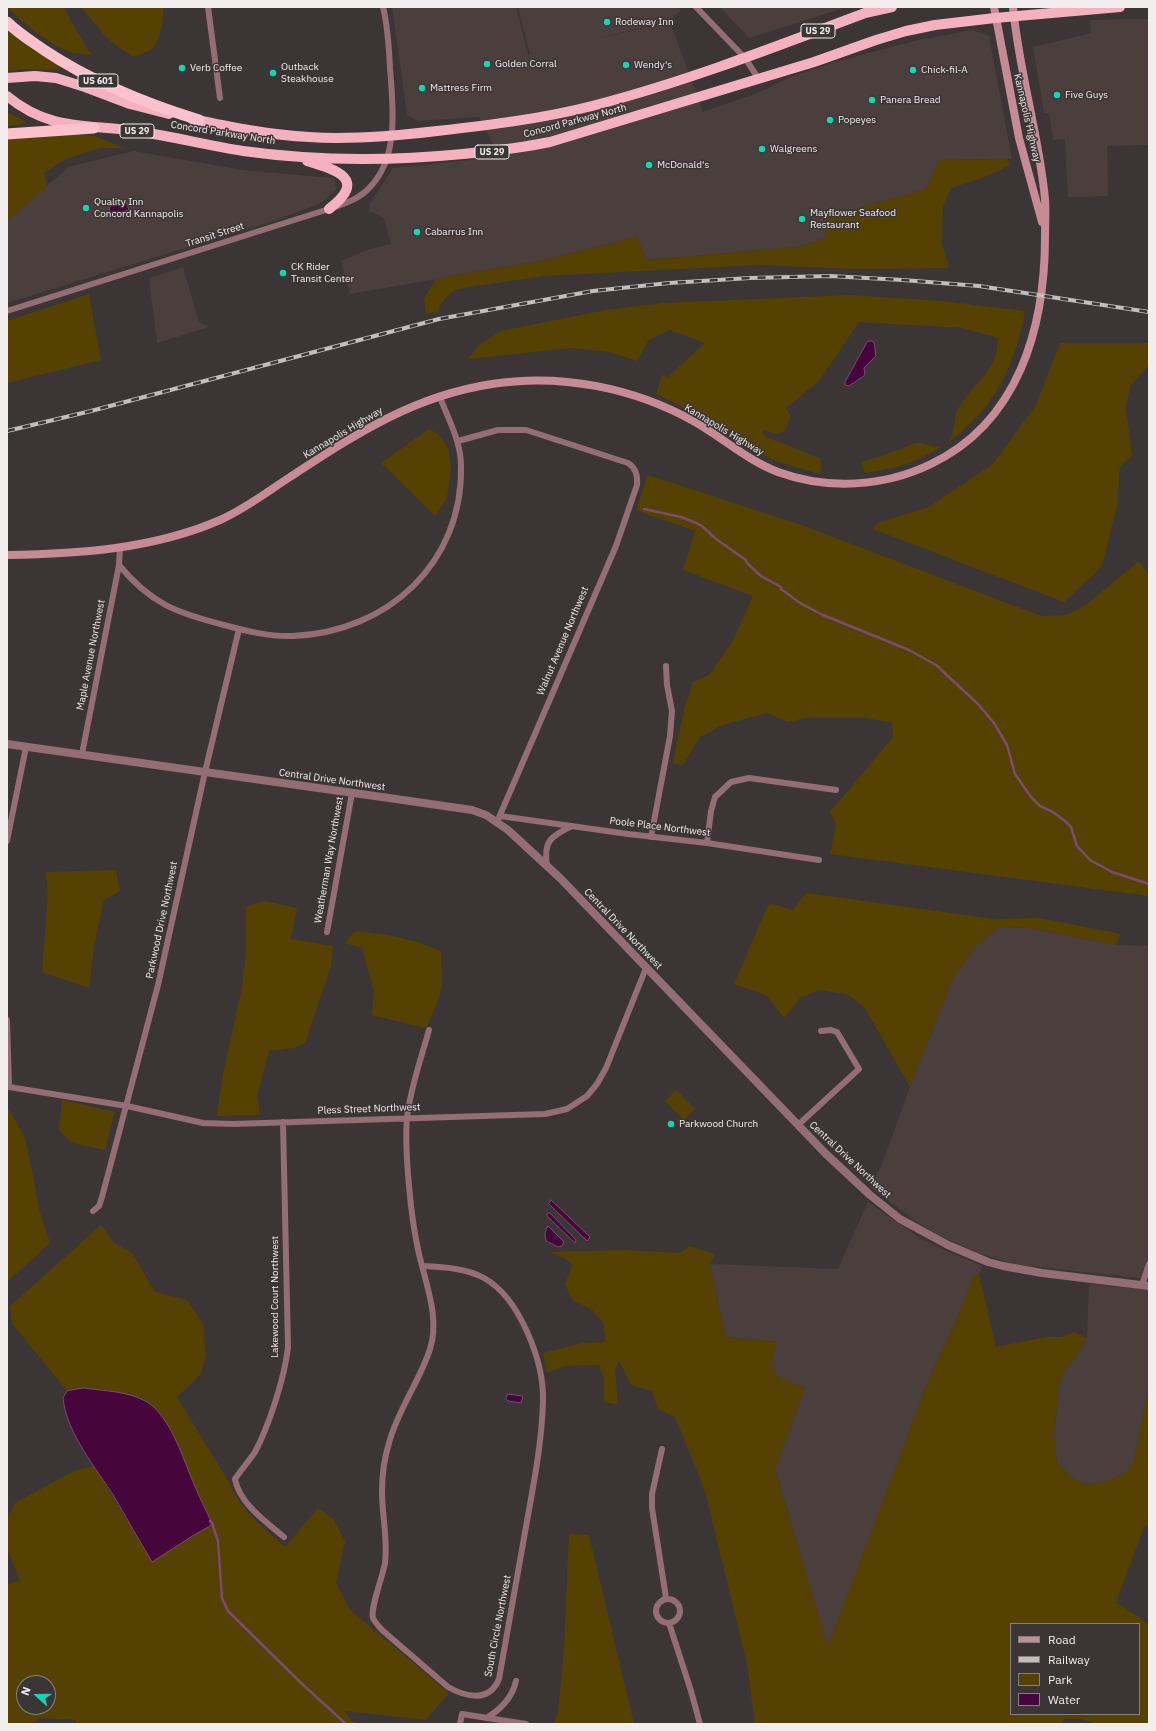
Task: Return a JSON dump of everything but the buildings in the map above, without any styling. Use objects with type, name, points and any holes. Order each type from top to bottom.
[{"type":"highway","name":"Concord Parkway North","points":[[7,78],[35,76],[56,78],[71,82],[141,108],[260,132],[308,137],[349,138],[391,136],[512,122],[591,106],[704,72],[865,14],[892,7]]},
{"type":"highway","name":"Concord Parkway North","points":[[7,96],[25,108],[43,117],[70,125],[123,129],[243,151],[319,158],[387,158],[475,154],[533,146],[824,58],[906,31],[935,25],[995,18],[1014,12],[1120,7]]},
{"type":"highway","name":"US 601","points":[[7,22],[24,36],[62,62],[97,81],[149,104],[200,120]]},
{"type":"highway","points":[[7,134],[94,128]]},
{"type":"highway","points":[[286,155],[337,170],[345,177],[347,187],[344,194],[338,202],[328,209]]},
{"type":"main road","name":"Kannapolis Highway","points":[[994,7],[1019,138],[1045,232]]},
{"type":"main road","name":"Kannapolis Highway","points":[[7,555],[62,553],[120,547],[176,535],[220,520],[244,507],[370,426],[394,414],[440,396],[488,385],[520,381],[566,382],[608,389],[642,398],[677,413],[711,432],[751,459],[797,478],[831,483],[866,483],[884,480],[917,471],[945,457],[965,443],[980,429],[1005,400],[1016,382],[1026,359],[1033,336],[1042,290],[1045,254],[1046,203],[1014,12]]},
{"type":"street","points":[[208,7],[220,98]]},
{"type":"street","name":"Transit Street","points":[[7,311],[328,209],[354,200],[365,193],[377,178],[387,158],[391,136],[391,80],[387,23],[383,7]]},
{"type":"street","points":[[696,7],[746,58],[758,78]]},
{"type":"street","points":[[120,562],[140,588],[175,611],[239,629],[279,636],[293,636],[320,633],[354,623],[376,614],[391,605],[426,573],[444,546],[452,528],[458,504],[461,473],[458,441],[440,396]]},
{"type":"street","name":"Walnut Avenue Northwest","points":[[458,441],[498,430],[526,430],[628,463],[634,468],[638,477],[637,485],[616,546],[498,819]]},
{"type":"street","name":"Maple Avenue Northwest","points":[[82,754],[120,562],[120,547]]},
{"type":"street","name":"Parkwood Drive Northwest","points":[[93,1211],[99,1206],[102,1197],[158,985],[205,772],[239,629]]},
{"type":"street","points":[[651,837],[670,736],[672,711],[667,685],[666,666]]},
{"type":"street","name":"Central Drive Northwest","points":[[7,744],[472,810],[498,819],[546,866],[798,1125],[870,1195],[910,1225],[948,1245],[1003,1266],[1042,1273],[1145,1285]]},
{"type":"street","points":[[7,841],[26,747]]},
{"type":"street","points":[[706,843],[711,811],[715,797],[731,782],[749,778],[836,790]]},
{"type":"street","name":"Weatherman Way Northwest","points":[[327,932],[352,792]]},
{"type":"street","name":"Poole Place Northwest","points":[[498,819],[572,826],[706,843],[819,860]]},
{"type":"street","points":[[546,866],[545,854],[548,842],[554,836],[572,826]]},
{"type":"street","name":"Pless Street Northwest","points":[[7,1020],[9,1087],[127,1106],[203,1123],[233,1124],[407,1117],[545,1114],[561,1112],[581,1101],[597,1084],[606,1068],[646,968]]},
{"type":"street","name":"South Circle Northwest","points":[[422,1266],[439,1266],[462,1270],[483,1277],[496,1286],[507,1297],[526,1328],[541,1379],[543,1400],[542,1418],[535,1472],[499,1679],[492,1690],[477,1696],[461,1694],[448,1687],[382,1630],[376,1624],[372,1616],[382,1577],[386,1553],[382,1492],[383,1465],[389,1441],[398,1416],[431,1349],[433,1336],[433,1316],[419,1254],[409,1188],[406,1147],[407,1117],[429,1030]]},
{"type":"street","points":[[798,1125],[859,1069],[837,1032],[831,1030],[821,1031]]},
{"type":"street","name":"Lakewood Court Northwest","points":[[283,1122],[287,1339],[286,1360],[263,1436],[254,1453],[235,1479],[236,1488],[248,1503],[284,1537]]},
{"type":"street","points":[[1145,1285],[1149,1264]]},
{"type":"street","points":[[662,1449],[652,1494],[652,1508],[666,1598]]},
{"type":"street","points":[[666,1598],[672,1599],[677,1603],[680,1609],[679,1615],[675,1620],[669,1623],[663,1622],[658,1618],[656,1612],[656,1606],[660,1601],[666,1598]]},
{"type":"street","points":[[669,1623],[700,1724]]},
{"type":"street","points":[[486,1718],[498,1710],[510,1697],[513,1693],[516,1680]]},
{"type":"street","points":[[460,1724],[462,1714],[526,1724]]},
{"type":"shaded area","points":[[392,7],[516,7],[528,55],[530,54],[518,7],[678,7],[681,10],[669,21],[587,41],[670,22],[703,112],[755,94],[788,78],[835,62],[914,41],[972,30],[989,36],[1012,159],[939,160],[926,189],[824,218],[826,238],[798,247],[646,260],[637,237],[550,259],[350,294],[341,261],[370,249],[391,244],[384,218],[370,211],[369,205],[393,168],[499,157],[479,117],[417,121],[407,115]]},
{"type":"shaded area","points":[[720,7],[847,7],[749,38]]},
{"type":"shaded area","points":[[1149,19],[1149,145],[1107,146],[1108,196],[1068,197],[1065,139],[1053,140],[1049,113],[1044,113],[1033,47],[1091,33],[1090,20]]},
{"type":"shaded area","points":[[134,151],[242,170],[331,178],[335,180],[336,190],[319,204],[270,222],[7,303],[7,221],[69,167]]},
{"type":"shaded area","points":[[183,267],[199,322],[209,327],[157,343],[149,278]]},
{"type":"shaded area","points":[[999,927],[1029,928],[1116,945],[1149,946],[1149,1279],[1019,1265],[977,1253],[937,1234],[917,1222],[870,1187],[882,1164],[910,1087],[953,978],[976,946]]},
{"type":"shaded area","points":[[868,1202],[921,1239],[983,1266],[979,1274],[973,1277],[959,1314],[929,1379],[828,1647],[775,1469],[805,1387],[780,1379],[772,1369],[772,1356],[777,1342],[726,1337],[710,1264],[838,1269]]},
{"type":"shaded area","points":[[1089,1284],[1149,1290],[1149,1385],[1134,1461],[1127,1471],[1110,1480],[1087,1485],[1072,1478],[1057,1462],[1054,1434],[1059,1385],[1065,1370],[1077,1356],[1087,1338]]},
{"type":"green space","points":[[7,7],[63,7],[91,55],[70,52],[53,44]]},
{"type":"green space","points":[[81,7],[163,7],[160,35],[152,49],[132,57],[107,38]]},
{"type":"green space","points":[[7,30],[29,47],[59,66],[60,69],[28,69],[7,71]]},
{"type":"green space","points":[[7,112],[26,122],[25,124],[7,126]]},
{"type":"green space","points":[[67,134],[95,136],[124,148],[101,148],[62,161],[44,173],[47,187],[7,221],[7,135]]},
{"type":"green space","points":[[1008,159],[1009,166],[984,177],[951,188],[943,206],[942,243],[949,268],[855,269],[759,265],[543,276],[457,289],[443,301],[439,312],[426,314],[424,299],[436,279],[550,259],[637,237],[646,260],[798,247],[826,238],[823,218],[926,189],[939,160]]},
{"type":"green space","points":[[89,294],[101,360],[7,383],[7,321]]},
{"type":"green space","points":[[850,295],[941,301],[1025,311],[1019,337],[1011,361],[1001,383],[988,404],[972,422],[954,438],[949,441],[952,435],[958,409],[989,369],[997,350],[998,338],[963,328],[859,322],[819,381],[786,408],[791,416],[785,431],[776,434],[764,430],[762,432],[767,437],[821,459],[820,474],[778,462],[754,450],[705,418],[656,394],[662,375],[668,377],[705,343],[669,330],[649,340],[637,361],[609,352],[571,348],[468,359],[478,346],[501,331],[606,310],[664,303]]},
{"type":"green space","points":[[1060,343],[1149,343],[1148,366],[1130,386],[1126,408],[1132,456],[1120,466],[1117,506],[1102,566],[1064,602],[873,529],[878,523],[929,507],[993,464],[1036,405]]},
{"type":"green space","points":[[429,429],[438,434],[448,448],[451,467],[447,498],[435,516],[381,463]]},
{"type":"green space","points":[[920,443],[935,447],[941,446],[933,452],[904,465],[867,473],[863,470],[862,462],[914,444]]},
{"type":"green space","points":[[648,475],[804,526],[1041,616],[1066,615],[1086,605],[1139,561],[1149,576],[1149,896],[830,854],[836,824],[830,812],[893,737],[892,723],[866,718],[805,718],[788,722],[767,713],[722,725],[700,737],[683,765],[673,763],[684,712],[693,682],[709,675],[732,642],[753,596],[683,570],[695,531],[636,510]]},
{"type":"green space","points":[[116,870],[120,891],[104,900],[94,945],[89,988],[42,972],[48,894],[46,872]]},
{"type":"green space","points":[[806,893],[994,919],[1040,918],[1121,934],[1116,945],[1029,928],[999,927],[976,946],[953,978],[910,1087],[865,1008],[847,994],[818,990],[800,998],[784,1018],[766,995],[734,984],[769,903],[793,910]]},
{"type":"green space","points":[[264,901],[297,908],[291,939],[333,946],[331,966],[305,1043],[294,1048],[269,1051],[257,1097],[260,1115],[217,1116],[223,1074],[242,988],[246,951],[246,907]]},
{"type":"green space","points":[[354,932],[376,933],[399,937],[421,943],[441,951],[442,987],[434,1011],[426,1028],[372,1015],[374,991],[362,948],[345,943]]},
{"type":"green space","points":[[676,1090],[695,1109],[684,1120],[665,1101]]},
{"type":"green space","points":[[62,1100],[115,1112],[105,1150],[72,1143],[59,1130]]},
{"type":"green space","points":[[7,1107],[24,1135],[40,1213],[50,1243],[7,1282]]},
{"type":"green space","points":[[101,1225],[114,1243],[132,1253],[155,1292],[187,1300],[203,1323],[206,1355],[201,1374],[177,1397],[240,1503],[261,1526],[285,1547],[318,1508],[334,1520],[345,1541],[336,1583],[349,1609],[449,1693],[426,1720],[344,1711],[353,1722],[358,1724],[76,1724],[76,1720],[39,1718],[33,1724],[7,1724],[7,1585],[20,1580],[7,1549],[7,1520],[15,1503],[74,1471],[94,1466],[152,1562],[210,1526],[212,1523],[194,1485],[180,1449],[146,1401],[118,1392],[84,1388],[67,1391],[12,1323],[10,1306]]},
{"type":"green space","points":[[689,1246],[715,1254],[710,1264],[726,1337],[777,1342],[772,1362],[773,1369],[776,1374],[787,1381],[805,1387],[775,1470],[828,1646],[929,1379],[959,1314],[973,1277],[979,1274],[996,1347],[1047,1337],[1061,1337],[1075,1332],[1087,1338],[1077,1356],[1065,1370],[1059,1385],[1054,1434],[1057,1462],[1072,1478],[1087,1485],[1110,1480],[1127,1471],[1134,1461],[1149,1385],[1149,1526],[1145,1525],[1116,1602],[1149,1624],[1149,1724],[1097,1724],[1082,1719],[1064,1719],[1062,1724],[755,1724],[747,1664],[705,1491],[675,1417],[658,1409],[652,1391],[631,1385],[619,1360],[615,1370],[618,1404],[604,1402],[604,1379],[599,1365],[565,1366],[547,1373],[543,1353],[583,1343],[606,1342],[603,1322],[591,1309],[573,1300],[565,1285],[572,1266],[565,1258],[549,1252],[624,1250],[680,1253]]},
{"type":"green space","points":[[569,1534],[589,1535],[634,1724],[554,1724],[558,1713],[564,1649]]},
{"type":"water","points":[[126,202],[129,210],[111,215],[109,207]]},
{"type":"water","points":[[867,342],[874,342],[876,356],[864,368],[865,375],[849,386],[845,385],[845,382]]},
{"type":"water","points":[[551,1200],[590,1237],[587,1241],[549,1204]]},
{"type":"water","points":[[548,1213],[550,1213],[576,1240],[575,1243],[547,1216]]},
{"type":"water","points":[[548,1226],[564,1242],[562,1246],[558,1247],[546,1241],[545,1234]]},
{"type":"water","points":[[84,1388],[116,1392],[140,1398],[155,1409],[170,1428],[181,1451],[198,1494],[212,1523],[210,1526],[152,1562],[115,1498],[83,1450],[70,1425],[63,1398],[67,1391]]},
{"type":"water","points":[[508,1394],[522,1396],[521,1403],[508,1401],[506,1399]]},
{"type":"waterway","points":[[644,509],[681,517],[702,526],[716,539],[746,560],[747,563],[761,576],[781,587],[781,589],[800,603],[823,615],[909,650],[936,665],[978,704],[994,723],[1007,745],[1015,774],[1031,797],[1040,806],[1053,812],[1071,827],[1077,846],[1090,860],[1112,872],[1149,884]]},
{"type":"waterway","points":[[210,1521],[218,1541],[222,1598],[228,1611],[300,1682],[346,1724]]},
{"type":"railway","points":[[7,431],[91,411],[439,319],[593,291],[669,283],[750,278],[830,276],[903,280],[979,286],[1149,312]]},
{"type":"place","name":"Rodeway Inn","points":[[607,22]]},
{"type":"place","name":"Golden Corral","points":[[487,64]]},
{"type":"place","name":"Wendy's","points":[[626,65]]},
{"type":"place","name":"Verb Coffee","points":[[182,68]]},
{"type":"place","name":"Chick-fil-A","points":[[913,70]]},
{"type":"place","name":"Outback Steakhouse","points":[[273,73]]},
{"type":"place","name":"Mattress Firm","points":[[422,88]]},
{"type":"place","name":"Five Guys","points":[[1057,95]]},
{"type":"place","name":"Panera Bread","points":[[872,100]]},
{"type":"place","name":"Popeyes","points":[[830,120]]},
{"type":"place","name":"Walgreens","points":[[762,149]]},
{"type":"place","name":"McDonald's","points":[[649,165]]},
{"type":"place","name":"Quality Inn Concord Kannapolis","points":[[86,208]]},
{"type":"place","name":"Mayflower Seafood Restaurant","points":[[802,219]]},
{"type":"place","name":"Cabarrus Inn","points":[[417,232]]},
{"type":"place","name":"CK Rider Transit Center","points":[[283,273]]},
{"type":"place","name":"Parkwood Church","points":[[671,1124]]}]
